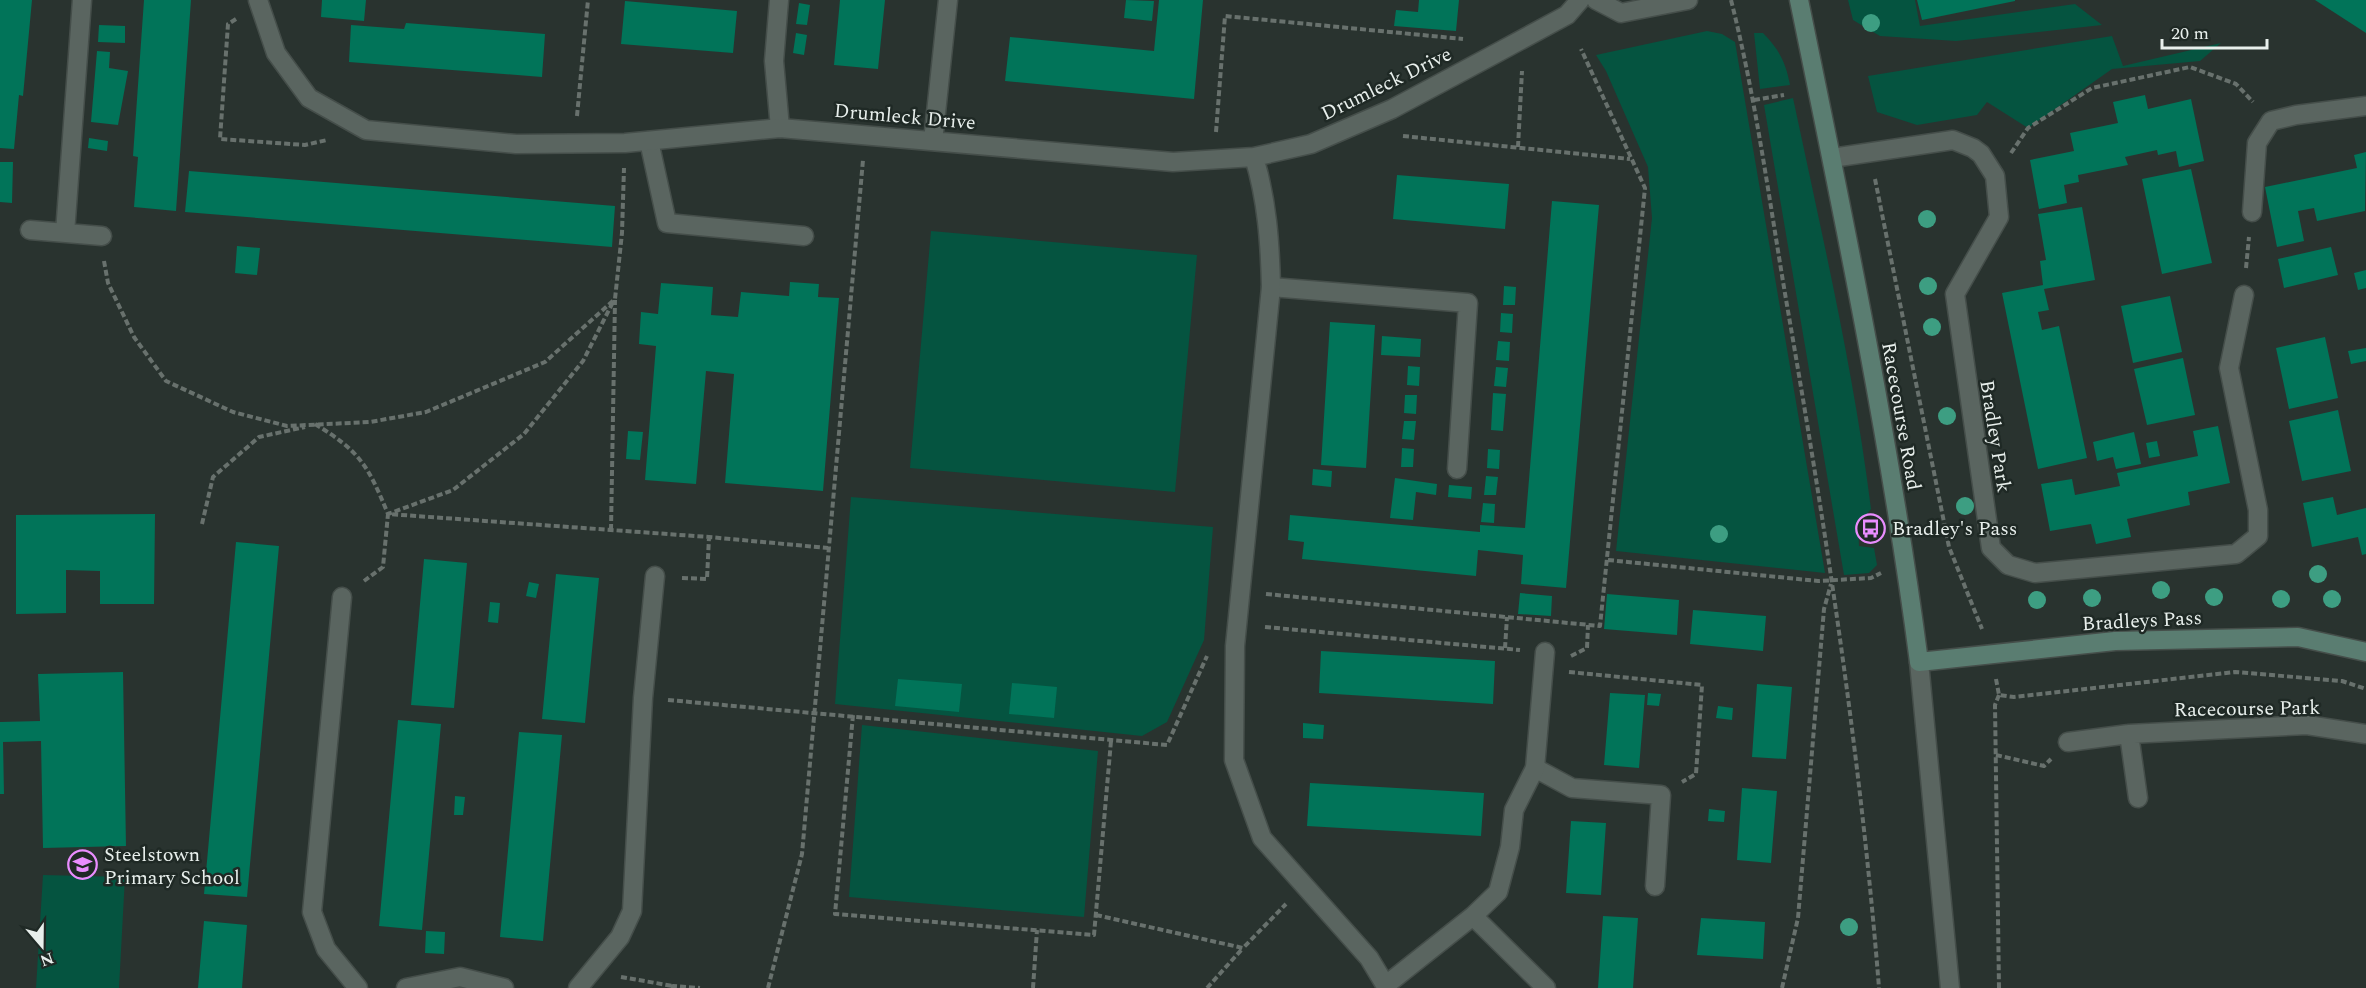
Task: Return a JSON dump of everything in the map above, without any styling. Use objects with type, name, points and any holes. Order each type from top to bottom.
[{"type":"main road","name":"Racecourse Road","points":[[1799,0],[1832,158],[1906,561],[1919,662]]},
{"type":"main road","name":"Bradleys Pass","points":[[1919,662],[2115,641],[2298,637],[2366,652]]},
{"type":"street","points":[[65,233],[82,0]]},
{"type":"street","points":[[778,0],[774,61],[780,128]]},
{"type":"street","points":[[933,141],[948,0]]},
{"type":"street","name":"Drumleck Drive","points":[[258,2],[276,53],[309,98],[366,130],[516,144],[574,144],[625,143],[780,128],[1173,162],[1254,157],[1311,144],[1392,109],[1493,56],[1567,15],[1580,0]]},
{"type":"street","points":[[1596,0],[1621,13],[1688,0]]},
{"type":"street","points":[[2252,212],[2257,143],[2271,121],[2296,115],[2366,106]]},
{"type":"street","name":"Bradley Park","points":[[1832,158],[1953,140],[1973,147],[1981,154],[1995,176],[1999,217],[1954,294],[1991,548],[2008,565],[2035,573],[2236,554],[2258,536],[2258,510],[2249,478],[2229,368],[2244,295]]},
{"type":"street","points":[[649,141],[667,223],[804,236]]},
{"type":"street","points":[[1254,157],[1262,184],[1269,229],[1271,287],[1235,646],[1234,760],[1262,838],[1369,958],[1387,986],[1473,916],[1498,892],[1510,847],[1514,810],[1535,768],[1544,661]]},
{"type":"street","points":[[30,230],[102,236]]},
{"type":"street","points":[[1271,287],[1468,303],[1457,469]]},
{"type":"street","points":[[578,988],[620,937],[632,911],[643,698],[655,576]]},
{"type":"street","points":[[342,597],[312,912],[326,949],[358,988]]},
{"type":"street","name":"Racecourse Road","points":[[1919,662],[1950,988]]},
{"type":"street","name":"Racecourse Park","points":[[2068,742],[2130,734],[2307,725],[2366,734]]},
{"type":"street","points":[[2130,734],[2138,798]]},
{"type":"street","points":[[1535,768],[1572,788],[1661,795],[1655,886]]},
{"type":"street","points":[[1473,916],[1546,988]]},
{"type":"street","points":[[406,988],[460,977],[504,988]]},
{"type":"path","points":[[574,144],[588,0]]},
{"type":"path","points":[[1731,0],[1754,100],[1833,581],[1853,721],[1879,988]]},
{"type":"path","points":[[258,2],[228,24],[220,138],[305,145],[366,130]]},
{"type":"path","points":[[1221,159],[1215,125],[1225,16],[1463,39],[1493,56]]},
{"type":"path","points":[[1240,598],[1600,626],[1645,188],[1581,49]]},
{"type":"path","points":[[1995,176],[2028,128],[2092,88],[2190,67],[2236,84],[2271,121]]},
{"type":"path","points":[[1518,147],[1522,71]]},
{"type":"path","points":[[1754,100],[1784,95]]},
{"type":"path","points":[[768,988],[802,854],[865,135]]},
{"type":"path","points":[[1402,136],[1631,159]]},
{"type":"path","points":[[611,530],[615,299],[622,233],[625,143]]},
{"type":"path","points":[[1875,182],[1949,547],[1992,654],[1999,695],[1995,705],[1999,988]]},
{"type":"path","points":[[2244,295],[2252,212]]},
{"type":"path","points":[[102,236],[108,283],[134,337],[166,381],[233,412],[287,426],[370,422],[426,412],[545,362],[615,299]]},
{"type":"path","points":[[388,514],[453,490],[524,434],[583,361],[615,299]]},
{"type":"path","points":[[202,524],[213,477],[259,437],[315,424],[342,441],[369,469],[388,514],[383,567],[342,597]]},
{"type":"path","points":[[388,514],[710,537],[828,548]]},
{"type":"path","points":[[655,576],[707,579],[710,537]]},
{"type":"path","points":[[1608,560],[1833,581],[1871,578],[1906,561]]},
{"type":"path","points":[[1782,988],[1798,918],[1824,609],[1833,581]]},
{"type":"path","points":[[1240,598],[1266,628],[1505,648],[1544,661],[1702,685],[1696,774],[1661,795]]},
{"type":"path","points":[[1505,648],[1507,617]]},
{"type":"path","points":[[643,698],[1167,745],[1211,645]]},
{"type":"path","points":[[1999,695],[2014,697],[2235,672],[2342,681],[2366,688]]},
{"type":"path","points":[[853,716],[835,914],[1094,935],[1111,741]]},
{"type":"path","points":[[1996,755],[2044,766],[2068,742]]},
{"type":"path","points":[[1207,988],[1303,886]]},
{"type":"path","points":[[1096,915],[1243,948]]},
{"type":"path","points":[[1033,988],[1037,930]]},
{"type":"path","points":[[591,971],[673,987],[700,988]]},
{"type":"green space","points":[[1848,0],[1915,0],[1920,26],[2075,4],[2102,25],[1956,41],[1880,36],[1853,20]]},
{"type":"green space","points":[[1707,31],[1722,34],[1735,42],[1825,573],[1616,551],[1652,218],[1648,167],[1606,71],[1596,55]]},
{"type":"green space","points":[[1754,33],[1763,33],[1778,51],[1790,85],[1760,89]]},
{"type":"green space","points":[[2112,36],[2123,66],[2221,43],[2200,61],[2112,69],[2028,128],[1987,102],[1977,115],[1917,125],[1877,112],[1868,76]]},
{"type":"green space","points":[[1793,98],[1856,406],[1871,509],[1858,525],[1859,546],[1874,548],[1877,565],[1869,573],[1844,575],[1764,105]]},
{"type":"green space","points":[[931,231],[1197,255],[1175,492],[910,468]]},
{"type":"green space","points":[[851,497],[1213,527],[1204,640],[1167,722],[1142,736],[835,704]]},
{"type":"green space","points":[[862,725],[1098,751],[1084,917],[849,897]]},
{"type":"green space","points":[[43,875],[125,877],[119,988],[36,988]]},
{"type":"building","points":[[0,0],[32,0],[23,96],[19,95],[14,149],[0,148]]},
{"type":"building","points":[[144,0],[191,0],[176,211],[134,207],[138,157],[133,156]]},
{"type":"building","points":[[322,0],[366,0],[364,21],[321,17]]},
{"type":"building","points":[[840,0],[885,0],[878,69],[834,65]]},
{"type":"building","points":[[1126,0],[1154,1],[1152,21],[1124,18]]},
{"type":"building","points":[[1159,0],[1203,0],[1194,99],[1005,81],[1010,37],[1154,51]]},
{"type":"building","points":[[1419,0],[1459,0],[1456,31],[1394,26],[1396,10],[1418,12]]},
{"type":"building","points":[[1917,0],[2015,0],[2015,1],[1922,20]]},
{"type":"building","points":[[2315,0],[2366,0],[2366,33]]},
{"type":"building","points":[[625,1],[737,11],[733,53],[621,44]]},
{"type":"building","points":[[799,3],[810,5],[807,25],[796,24]]},
{"type":"building","points":[[406,23],[545,34],[542,77],[349,62],[351,25],[404,29]]},
{"type":"building","points":[[99,25],[125,26],[125,43],[98,42]]},
{"type":"building","points":[[796,33],[807,35],[804,55],[793,53]]},
{"type":"building","points":[[97,51],[110,52],[109,68],[128,71],[118,125],[91,122]]},
{"type":"building","points":[[2145,95],[2148,109],[2191,99],[2204,161],[2179,167],[2176,151],[2158,155],[2157,150],[2125,157],[2128,165],[2078,175],[2079,182],[2064,185],[2067,203],[2039,209],[2030,160],[2074,151],[2070,133],[2118,123],[2113,102]]},
{"type":"building","points":[[89,138],[108,141],[107,151],[88,148]]},
{"type":"building","points":[[2366,152],[2365,211],[2317,221],[2314,208],[2298,211],[2304,241],[2277,247],[2265,187],[2357,168],[2354,155]]},
{"type":"building","points":[[0,162],[13,162],[12,203],[0,202]]},
{"type":"building","points":[[2191,169],[2212,263],[2162,274],[2142,179]]},
{"type":"building","points":[[189,171],[615,206],[612,247],[185,212]]},
{"type":"building","points":[[1397,175],[1509,184],[1505,229],[1393,219]]},
{"type":"building","points":[[1552,201],[1599,205],[1566,588],[1521,584],[1523,555],[1478,550],[1476,576],[1302,559],[1304,542],[1288,540],[1290,515],[1480,532],[1480,525],[1525,528]]},
{"type":"building","points":[[2082,207],[2095,280],[2044,289],[2049,310],[2038,312],[2042,330],[2059,326],[2087,458],[2038,469],[2002,293],[2043,285],[2040,261],[2046,260],[2038,214]]},
{"type":"building","points":[[237,246],[260,248],[257,275],[235,273]]},
{"type":"building","points":[[2331,247],[2338,275],[2284,288],[2278,259]]},
{"type":"building","points":[[2366,270],[2366,288],[2358,290],[2354,273]]},
{"type":"building","points":[[790,282],[819,284],[818,297],[839,298],[823,491],[725,483],[734,374],[706,371],[696,484],[645,480],[656,346],[639,344],[641,312],[658,314],[661,283],[713,287],[711,315],[738,317],[741,292],[789,296]]},
{"type":"building","points":[[1504,286],[1516,287],[1515,305],[1503,305]]},
{"type":"building","points":[[2170,296],[2182,352],[2133,363],[2121,306]]},
{"type":"building","points":[[1501,313],[1513,314],[1512,333],[1500,332]]},
{"type":"building","points":[[1330,322],[1375,325],[1366,468],[1321,465]]},
{"type":"building","points":[[1382,336],[1421,339],[1420,357],[1381,355]]},
{"type":"building","points":[[2325,337],[2338,398],[2289,409],[2276,348]]},
{"type":"building","points":[[1498,341],[1510,342],[1509,361],[1496,360]]},
{"type":"building","points":[[2366,348],[2366,361],[2351,364],[2348,351]]},
{"type":"building","points":[[2183,358],[2195,415],[2147,425],[2134,369]]},
{"type":"building","points":[[1408,366],[1420,367],[1419,386],[1407,385]]},
{"type":"building","points":[[1496,367],[1508,368],[1506,387],[1494,386]]},
{"type":"building","points":[[1493,393],[1506,394],[1503,431],[1491,430]]},
{"type":"building","points":[[1405,395],[1417,395],[1416,414],[1404,413]]},
{"type":"building","points":[[2338,410],[2351,471],[2302,481],[2289,421]]},
{"type":"building","points":[[1404,421],[1416,421],[1414,440],[1402,439]]},
{"type":"building","points":[[2218,426],[2230,483],[2188,492],[2190,505],[2127,519],[2131,537],[2096,544],[2091,524],[2050,531],[2041,484],[2072,479],[2075,495],[2120,486],[2117,473],[2198,456],[2193,431]]},
{"type":"building","points":[[628,431],[643,432],[640,460],[626,459]]},
{"type":"building","points":[[2134,432],[2141,464],[2116,469],[2113,457],[2097,461],[2093,442]]},
{"type":"building","points":[[2157,441],[2160,456],[2149,458],[2146,443]]},
{"type":"building","points":[[1402,448],[1414,449],[1413,467],[1401,467]]},
{"type":"building","points":[[1488,449],[1500,450],[1499,469],[1487,468]]},
{"type":"building","points":[[1313,469],[1332,471],[1331,487],[1312,485]]},
{"type":"building","points":[[1486,476],[1498,477],[1496,495],[1484,495]]},
{"type":"building","points":[[1395,478],[1437,484],[1436,495],[1416,492],[1413,520],[1390,518]]},
{"type":"building","points":[[1449,485],[1472,487],[1471,499],[1448,497]]},
{"type":"building","points":[[2333,497],[2337,515],[2366,508],[2366,554],[2362,555],[2358,537],[2312,547],[2303,503]]},
{"type":"building","points":[[1483,503],[1495,504],[1494,523],[1481,522]]},
{"type":"building","points":[[155,514],[154,604],[100,604],[100,571],[66,570],[66,613],[16,614],[16,515]]},
{"type":"building","points":[[236,542],[279,546],[247,897],[204,894]]},
{"type":"building","points":[[424,559],[467,563],[454,708],[411,705]]},
{"type":"building","points":[[556,574],[599,578],[585,723],[542,719]]},
{"type":"building","points":[[529,582],[539,584],[536,598],[526,596]]},
{"type":"building","points":[[1520,593],[1552,596],[1551,616],[1518,614]]},
{"type":"building","points":[[1607,594],[1679,600],[1677,635],[1604,629]]},
{"type":"building","points":[[490,602],[500,603],[498,623],[488,622]]},
{"type":"building","points":[[1693,610],[1766,616],[1763,651],[1690,644]]},
{"type":"building","points":[[1321,651],[1495,661],[1493,704],[1319,693]]},
{"type":"building","points":[[123,672],[126,846],[43,848],[41,741],[3,742],[4,794],[0,794],[0,722],[40,721],[38,674]]},
{"type":"building","points":[[898,679],[962,684],[959,712],[895,706]]},
{"type":"building","points":[[1012,683],[1057,687],[1054,718],[1009,714]]},
{"type":"building","points":[[1757,684],[1792,687],[1786,759],[1752,757]]},
{"type":"building","points":[[1610,693],[1645,695],[1639,768],[1604,765]]},
{"type":"building","points":[[1648,693],[1661,694],[1659,706],[1647,705]]},
{"type":"building","points":[[1718,706],[1733,708],[1732,720],[1716,718]]},
{"type":"building","points":[[398,720],[441,724],[422,930],[379,926]]},
{"type":"building","points":[[1303,723],[1324,725],[1323,739],[1303,738]]},
{"type":"building","points":[[519,732],[562,735],[543,941],[500,937]]},
{"type":"building","points":[[1310,783],[1484,793],[1481,836],[1307,826]]},
{"type":"building","points":[[1742,788],[1777,791],[1771,863],[1737,860]]},
{"type":"building","points":[[455,796],[465,797],[463,815],[454,815]]},
{"type":"building","points":[[1709,809],[1725,811],[1724,822],[1708,821]]},
{"type":"building","points":[[1571,821],[1606,823],[1601,895],[1566,893]]},
{"type":"building","points":[[1603,916],[1638,918],[1633,988],[1598,988]]},
{"type":"building","points":[[1701,918],[1765,922],[1763,959],[1697,955]]},
{"type":"building","points":[[204,921],[247,925],[242,988],[198,988]]},
{"type":"building","points":[[426,931],[445,932],[444,954],[425,953]]},
{"type":"place","name":"Bradley's Pass","points":[[1871,528]]},
{"type":"place","name":"Steelstown Primary School","points":[[83,865]]}]
